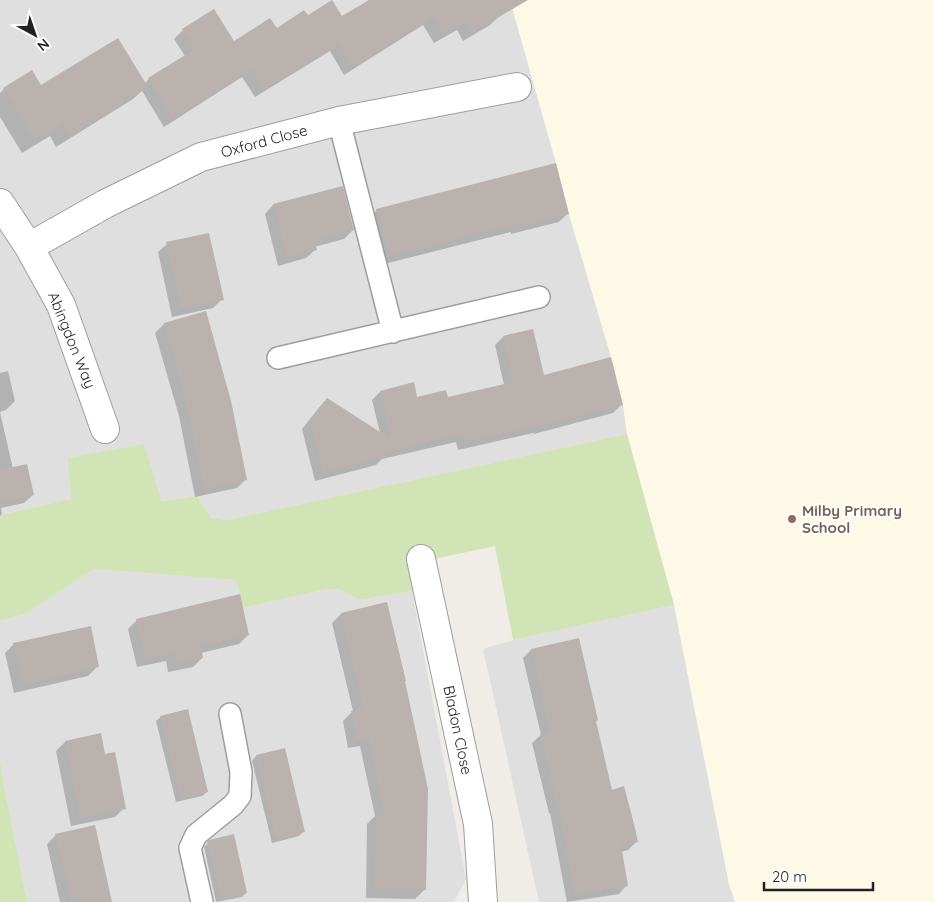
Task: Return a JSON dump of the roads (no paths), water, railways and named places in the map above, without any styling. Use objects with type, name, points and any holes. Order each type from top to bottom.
[{"type":"street","name":"Oxford Close","points":[[29,247],[104,204],[201,157],[339,121],[517,87]]},
{"type":"street","name":"Abingdon Way","points":[[0,202],[29,247],[61,305],[105,429]]},
{"type":"street","name":"Bladon Close","points":[[421,559],[478,824],[483,902]]},
{"type":"lane","points":[[339,121],[393,332]]},
{"type":"lane","points":[[278,358],[539,297]]},
{"type":"lane","points":[[202,902],[190,848],[196,836],[234,804],[240,796],[241,772],[230,714]]},
{"type":"place","name":"Milby Primary School","points":[[792,519]]}]
